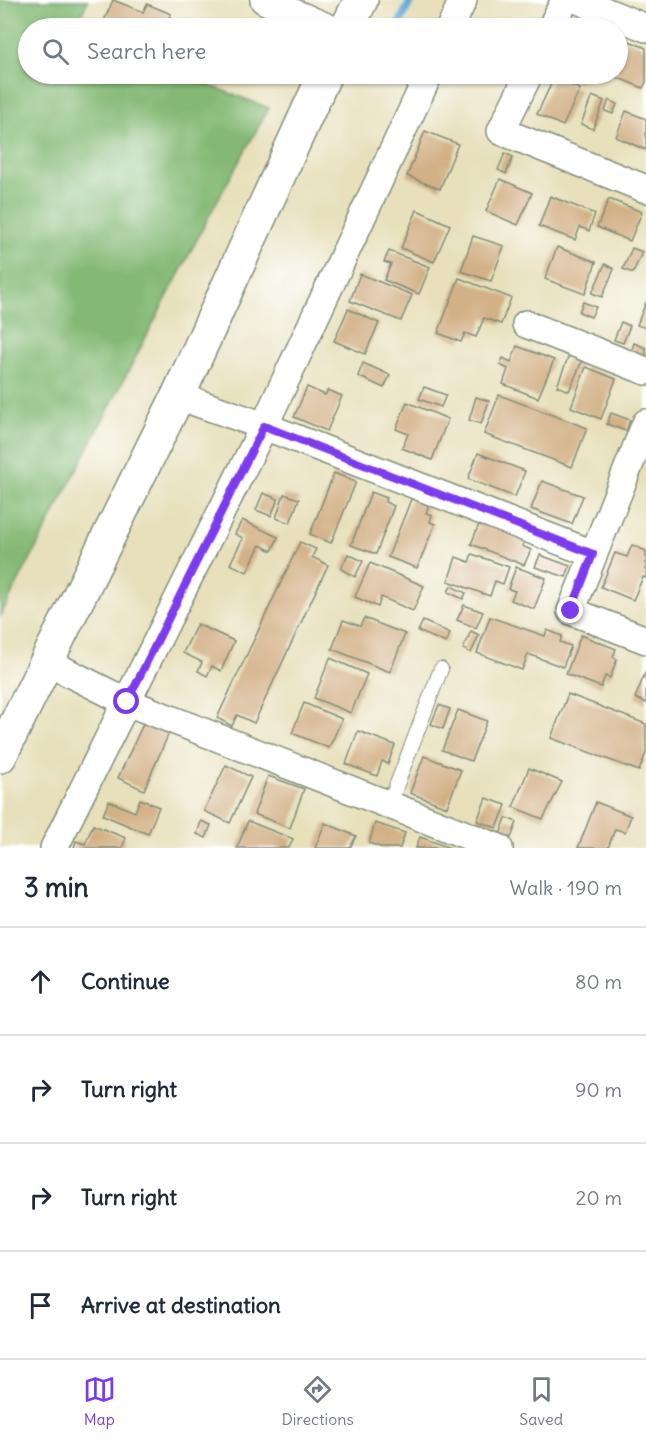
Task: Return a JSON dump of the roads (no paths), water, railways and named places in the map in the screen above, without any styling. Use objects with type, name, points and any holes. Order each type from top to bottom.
[{"type":"street","points":[[264,0],[306,18]]},
{"type":"street","points":[[352,18],[361,0]]},
{"type":"street","points":[[455,18],[464,0]]},
{"type":"street","points":[[556,18],[565,0]]},
{"type":"street","points":[[578,0],[622,18]]},
{"type":"street","points":[[628,21],[646,28]]},
{"type":"street","points":[[0,756],[178,396],[320,84]]},
{"type":"street","points":[[54,848],[264,426],[424,84]]},
{"type":"street","points":[[524,84],[501,131],[646,189]]},
{"type":"street","points":[[526,324],[646,371]]},
{"type":"street","points":[[178,396],[264,426],[593,554]]},
{"type":"street","points":[[646,423],[571,611],[646,640]]},
{"type":"street","points":[[47,662],[127,702],[490,846]]},
{"type":"lane","points":[[389,805],[441,669]]},
{"type":"waterway","points":[[402,18],[411,0]]}]
